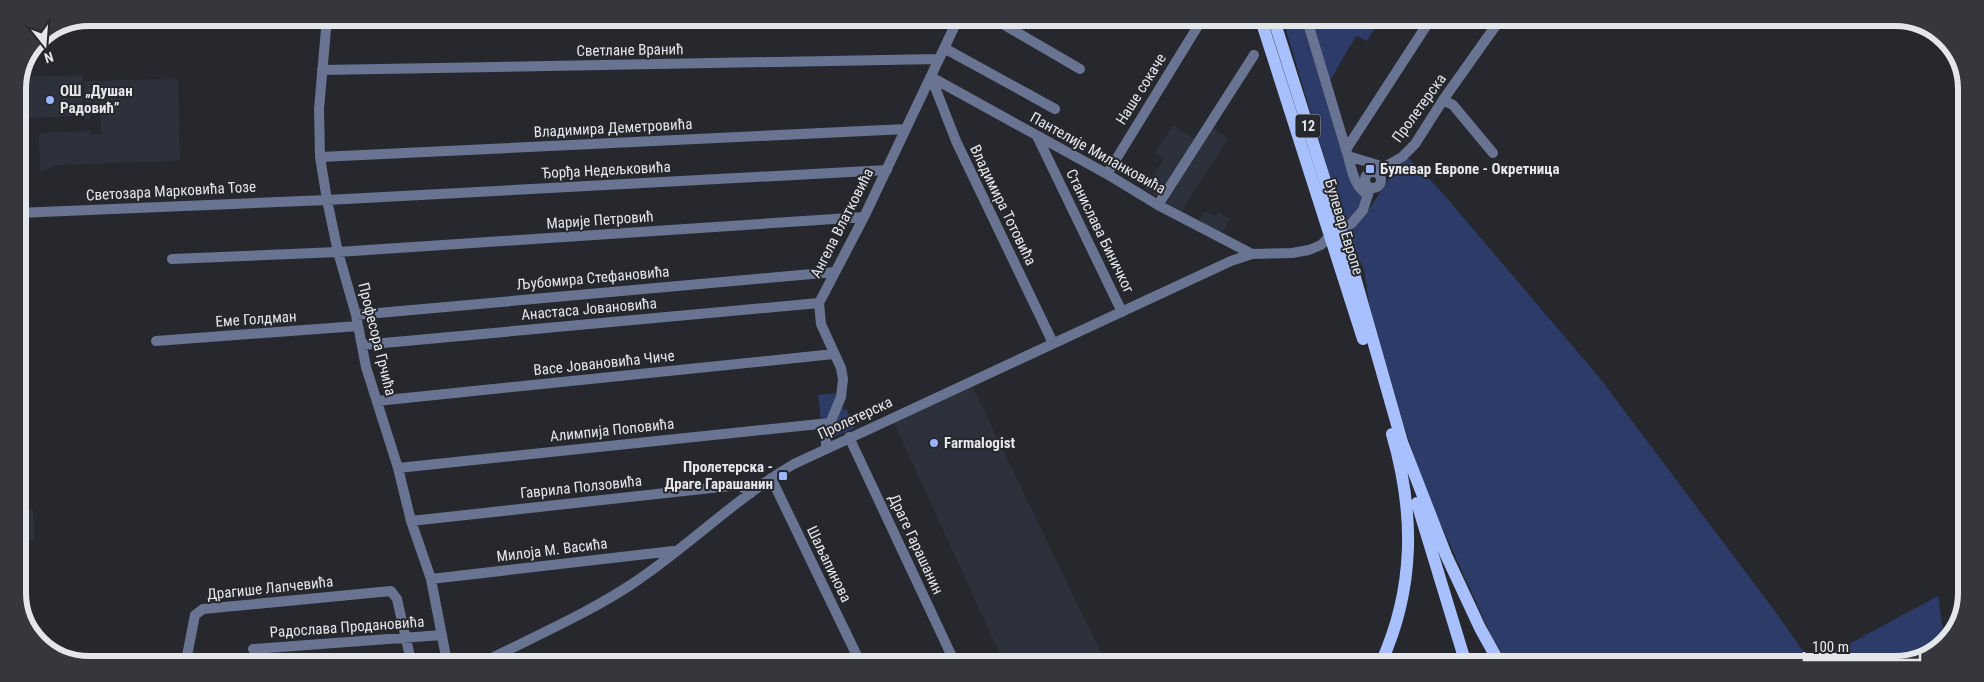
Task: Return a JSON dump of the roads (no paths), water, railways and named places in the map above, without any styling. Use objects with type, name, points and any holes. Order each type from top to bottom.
[{"type":"main road","name":"Булевар Европе","points":[[1263,26],[1336,234]]},
{"type":"main road","name":"Булевар Европе","points":[[1276,26],[1399,443]]},
{"type":"main road","points":[[1399,443],[1464,656]]},
{"type":"main road","points":[[1384,656],[1394,630],[1408,563],[1407,508],[1399,443]]},
{"type":"main road","points":[[1399,443],[1446,555],[1480,628],[1496,656]]},
{"type":"street","name":"Професора Грчића","points":[[326,26],[319,110],[320,157],[327,200],[338,252],[356,315],[366,366],[398,468],[411,521],[431,580],[446,656]]},
{"type":"street","name":"Ангела Влатковића","points":[[826,448],[826,433],[841,397],[843,379],[841,368],[821,324],[819,303],[864,218],[955,26]]},
{"type":"street","points":[[1006,26],[1080,69]]},
{"type":"street","name":"Наше сокаче","points":[[1106,174],[1198,26]]},
{"type":"street","points":[[1309,26],[1357,185],[1360,190],[1368,191]]},
{"type":"street","points":[[1347,152],[1426,26]]},
{"type":"street","name":"Пролетерска","points":[[495,656],[620,591],[771,478],[826,448],[1231,261],[1252,254],[1292,253],[1322,245],[1358,217],[1368,191],[1380,184],[1381,170],[1402,157],[1415,144],[1443,100],[1496,26]]},
{"type":"street","points":[[944,48],[1055,109]]},
{"type":"street","points":[[1158,204],[1254,55]]},
{"type":"street","name":"Светлане Вранић","points":[[322,70],[938,59]]},
{"type":"street","name":"Пантелије Миланковића","points":[[931,78],[1252,254]]},
{"type":"street","name":"Владимира Тотовића","points":[[931,78],[956,141],[1053,343]]},
{"type":"street","points":[[1443,100],[1453,106],[1493,154]]},
{"type":"street","name":"Владимира Деметровића","points":[[320,157],[906,129]]},
{"type":"street","name":"Станислава Биничког","points":[[1037,136],[1122,312]]},
{"type":"street","points":[[1347,152],[1381,170]]},
{"type":"street","name":"Ђорђа Недељковића","points":[[327,200],[887,170]]},
{"type":"street","name":"Светозара Марковића Тозе","points":[[26,213],[327,200]]},
{"type":"street","name":"Марије Петровић","points":[[172,258],[338,252],[864,218]]},
{"type":"street","name":"Љубомира Стефановића","points":[[356,315],[834,272]]},
{"type":"street","name":"Анастаса Јовановића","points":[[362,345],[819,303]]},
{"type":"street","name":"Еме Голдман","points":[[156,341],[358,326]]},
{"type":"street","name":"Васе Јовановића Чиче","points":[[377,401],[834,354]]},
{"type":"street","name":"Алимпија Поповића","points":[[398,468],[829,423]]},
{"type":"street","name":"Драге Гарашанин","points":[[849,437],[952,656]]},
{"type":"street","name":"Шаљапинова","points":[[771,478],[857,656]]},
{"type":"street","name":"Гаврила Ползовића","points":[[411,521],[739,485],[751,493]]},
{"type":"street","name":"Милоја М. Васића","points":[[431,580],[676,550]]},
{"type":"street","name":"Драгише Лапчевића","points":[[187,656],[195,615],[203,609],[391,591],[397,599],[405,639]]},
{"type":"street","name":"Радослава Продановића","points":[[253,649],[442,635]]},
{"type":"street","points":[[405,639],[409,656]]},
{"type":"place","name":"ОШ „Душан Радовић”","points":[[50,100]]},
{"type":"place","name":"Булевар Европе - Окретница","points":[[1370,169]]},
{"type":"place","name":"Farmalogist","points":[[934,443]]},
{"type":"place","name":"Пролетерска - Драге Гарашанин","points":[[783,476]]}]
